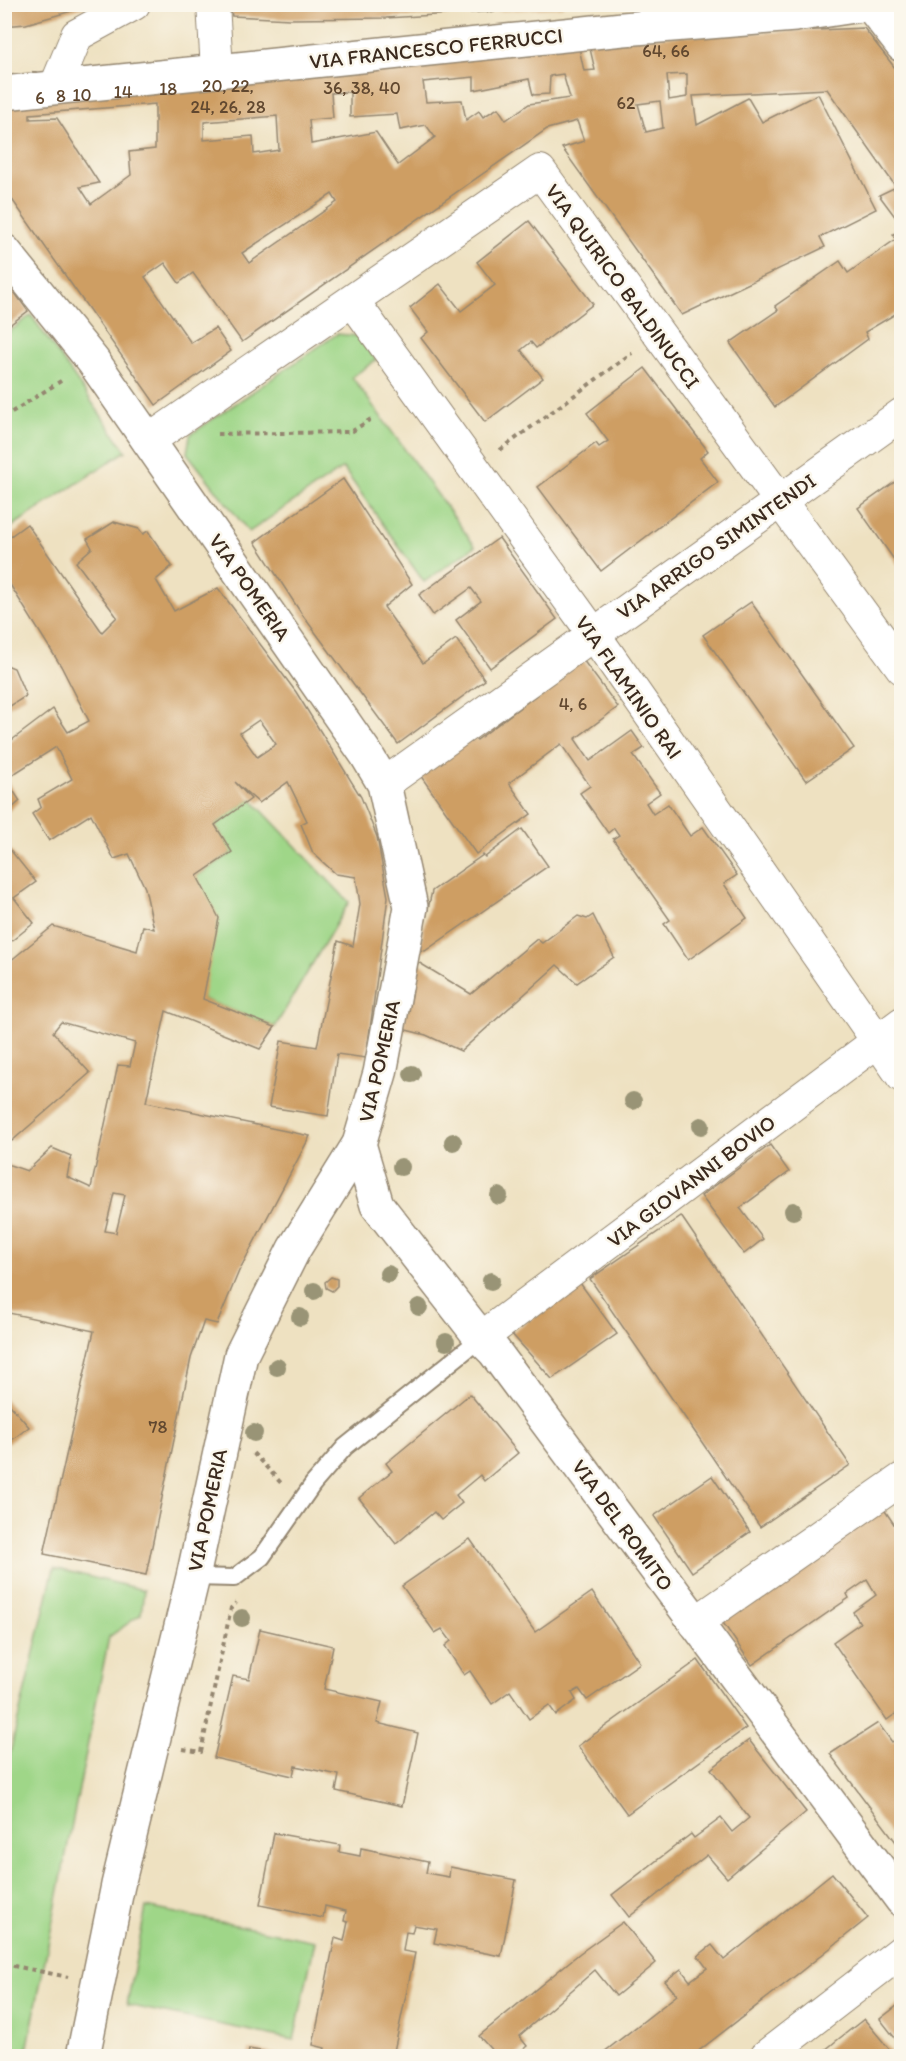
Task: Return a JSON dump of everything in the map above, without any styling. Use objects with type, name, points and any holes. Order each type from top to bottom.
[{"type":"street","points":[[56,88],[77,35],[134,4]]},
{"type":"street","points":[[213,4],[217,70]]},
{"type":"street","points":[[869,4],[902,45]]},
{"type":"street","name":"VIA FRANCESCO FERRUCCI","points":[[4,93],[612,30],[795,15],[869,4]]},
{"type":"street","name":"VIA QUIRICO BALDINUCCI","points":[[148,441],[353,302],[540,171],[778,502],[902,668]]},
{"type":"street","name":"VIA POMERIA","points":[[4,251],[93,361],[366,754],[384,784],[411,907],[380,1073],[359,1144],[294,1249],[241,1355],[193,1577],[118,1885],[82,2056]]},
{"type":"street","name":"VIA FLAMINIO RAI","points":[[353,302],[593,633],[890,1032],[902,1076]]},
{"type":"street","name":"VIA ARRIGO SIMINTENDI","points":[[384,784],[902,414]]},
{"type":"street","name":"VIA GIOVANNI BOVIO","points":[[481,1338],[890,1032]]},
{"type":"street","name":"VIA DEL ROMITO","points":[[359,1144],[377,1205],[481,1338],[494,1351],[902,1900]]},
{"type":"street","points":[[695,1623],[902,1479]]},
{"type":"street","points":[[766,2056],[902,1951]]},
{"type":"lane","points":[[193,1577],[234,1578],[262,1557],[299,1503],[345,1447],[481,1338]]},
{"type":"path","points":[[500,450],[658,334]]},
{"type":"path","points":[[4,417],[65,379]]},
{"type":"path","points":[[213,434],[351,432],[374,417]]},
{"type":"path","points":[[222,1441],[245,1445],[299,1503]]},
{"type":"path","points":[[174,1747],[201,1752],[231,1608],[239,1601]]},
{"type":"path","points":[[4,1964],[40,1971]]},
{"type":"green space","points":[[31,315],[126,451],[5,531],[5,335]]},
{"type":"green space","points":[[337,334],[357,336],[376,360],[352,377],[475,546],[424,582],[343,468],[249,532],[187,453],[190,435]]},
{"type":"green space","points":[[251,799],[349,902],[275,1027],[203,999],[197,876],[232,853],[215,825]]},
{"type":"green space","points":[[54,1568],[144,1590],[141,1614],[109,1637],[26,2056],[5,2056],[5,1774]]},
{"type":"green space","points":[[146,1907],[315,1941],[294,2040],[127,2005]]},
{"type":"building","points":[[4,4],[93,5],[26,24],[4,26]]},
{"type":"building","points":[[230,4],[564,4],[564,7],[386,18],[290,19],[232,16]]},
{"type":"building","points":[[864,28],[902,77],[902,226],[879,195],[896,187],[827,89],[693,96],[697,125],[748,98],[762,122],[818,94],[876,209],[820,237],[825,247],[682,315],[562,148],[584,141],[577,121],[547,129],[242,342],[193,273],[179,283],[165,263],[145,277],[191,343],[215,328],[231,351],[156,405],[4,188],[4,84],[578,43],[584,71],[595,70],[588,40]],"holes":[[[563,74],[570,98],[529,104],[506,120],[498,108],[483,117],[479,111],[466,120],[462,100],[426,102],[423,82],[474,77],[474,90],[529,79],[533,95],[549,94],[550,76]],[[687,74],[687,97],[669,100],[667,75]],[[350,92],[350,117],[397,114],[400,130],[426,125],[435,137],[398,165],[376,132],[311,144],[309,120],[333,118],[331,93]],[[660,101],[663,128],[646,132],[638,104]],[[155,104],[155,149],[129,152],[131,175],[91,204],[80,187],[99,183],[57,118],[30,119],[30,114]],[[277,116],[279,150],[254,154],[253,136],[204,140],[204,122]],[[332,194],[337,202],[249,263],[242,253]]]},
{"type":"building","points":[[529,221],[593,304],[536,348],[531,342],[521,350],[543,378],[485,422],[421,338],[428,332],[410,308],[440,284],[461,311],[495,285],[477,262]]},
{"type":"building","points":[[902,229],[902,310],[865,332],[868,339],[775,407],[730,343],[778,310],[775,306],[840,261],[848,273],[896,239],[893,234]]},
{"type":"building","points":[[4,278],[28,311],[4,329]]},
{"type":"building","points":[[645,368],[708,451],[700,458],[718,482],[601,571],[538,487],[596,443],[599,447],[608,441],[587,413]]},
{"type":"building","points":[[902,477],[902,571],[858,508]]},
{"type":"building","points":[[343,479],[412,584],[384,607],[423,663],[456,639],[485,680],[398,744],[301,613],[255,542]]},
{"type":"building","points":[[114,522],[139,529],[143,534],[148,531],[172,566],[156,580],[174,611],[218,588],[296,692],[361,797],[377,837],[388,897],[366,1058],[337,1054],[328,1116],[269,1107],[281,1041],[317,1047],[338,941],[353,946],[360,904],[356,877],[336,874],[313,853],[301,824],[307,821],[288,782],[259,803],[235,782],[251,799],[215,825],[232,852],[197,876],[219,918],[203,999],[275,1027],[260,1049],[166,1011],[146,1102],[310,1136],[239,1271],[217,1324],[204,1321],[191,1358],[146,1575],[44,1554],[94,1331],[4,1312],[4,1163],[27,1171],[52,1148],[71,1156],[67,1177],[91,1188],[118,1065],[130,1066],[135,1043],[61,1022],[53,1032],[90,1073],[12,1141],[4,1131],[4,966],[53,926],[137,951],[143,926],[154,929],[145,888],[129,854],[114,859],[91,814],[49,841],[32,814],[41,807],[38,799],[72,779],[56,747],[12,775],[4,766],[4,746],[53,709],[68,732],[89,721],[61,666],[4,575],[4,541],[27,524],[102,632],[117,617],[76,562],[92,548],[87,539]],"holes":[[[259,720],[276,744],[257,757],[240,733]],[[114,1193],[125,1195],[116,1233],[105,1231]]]},
{"type":"building","points":[[499,538],[557,619],[490,668],[456,620],[481,601],[471,588],[433,615],[419,595]]},
{"type":"building","points":[[751,602],[854,748],[806,781],[703,635]]},
{"type":"building","points":[[583,660],[618,707],[575,739],[590,761],[632,731],[644,748],[633,755],[660,793],[646,803],[653,814],[668,804],[690,836],[703,827],[737,875],[724,884],[747,918],[688,960],[664,924],[670,920],[613,839],[619,835],[614,828],[608,833],[580,793],[590,786],[561,744],[509,783],[531,814],[476,854],[420,775],[474,735],[477,740]]},
{"type":"building","points":[[4,664],[14,668],[26,696],[4,710]]},
{"type":"building","points":[[7,781],[20,801],[4,815],[4,782]]},
{"type":"building","points":[[522,829],[548,866],[425,951],[419,950],[432,891],[483,855],[485,857]]},
{"type":"building","points":[[4,842],[36,882],[14,898],[34,923],[4,947]]},
{"type":"building","points":[[593,915],[614,957],[577,983],[557,965],[461,1051],[426,1035],[402,1029],[418,962],[471,994],[537,939],[542,943],[578,916],[587,919]]},
{"type":"building","points":[[770,1145],[789,1172],[740,1208],[763,1239],[744,1254],[701,1196]]},
{"type":"building","points":[[681,1216],[850,1465],[760,1527],[590,1279]]},
{"type":"building","points":[[331,1277],[337,1279],[337,1286],[332,1291],[326,1288],[325,1282]]},
{"type":"building","points":[[580,1283],[617,1334],[552,1379],[511,1333]]},
{"type":"building","points":[[470,1394],[518,1453],[484,1481],[480,1475],[456,1495],[462,1503],[441,1520],[434,1512],[396,1544],[359,1498],[392,1471],[386,1463]]},
{"type":"building","points":[[4,1398],[29,1427],[4,1446]]},
{"type":"building","points":[[712,1476],[750,1532],[692,1572],[654,1516]]},
{"type":"building","points":[[902,1486],[902,1511],[890,1494]]},
{"type":"building","points":[[879,1502],[902,1536],[902,1679],[899,1680],[902,1709],[887,1720],[833,1642],[860,1623],[853,1612],[876,1595],[867,1580],[847,1594],[849,1598],[752,1665],[717,1614]]},
{"type":"building","points":[[470,1539],[535,1632],[592,1592],[640,1663],[587,1700],[579,1689],[572,1693],[576,1700],[556,1715],[549,1705],[529,1719],[510,1691],[492,1704],[470,1671],[464,1675],[445,1646],[451,1641],[442,1629],[435,1633],[402,1586]]},
{"type":"building","points":[[260,1629],[333,1646],[324,1689],[382,1702],[377,1723],[418,1733],[402,1806],[336,1791],[339,1775],[295,1766],[293,1776],[214,1758],[233,1676],[249,1679]]},
{"type":"building","points":[[698,1660],[746,1728],[627,1814],[578,1746]]},
{"type":"building","points":[[878,1723],[892,1742],[898,1738],[902,1742],[902,1850],[830,1754]]},
{"type":"building","points":[[749,1740],[806,1812],[727,1878],[707,1855],[629,1917],[612,1895],[691,1834],[694,1838],[721,1818],[732,1832],[749,1818],[711,1769]]},
{"type":"building","points":[[274,1833],[340,1845],[339,1852],[360,1856],[361,1848],[428,1862],[426,1873],[449,1877],[450,1867],[516,1880],[501,1956],[434,1943],[437,1929],[414,1925],[412,1933],[406,1932],[403,1951],[415,1953],[393,2056],[323,2056],[325,2048],[313,2045],[335,1938],[344,1941],[348,1922],[344,1921],[346,1911],[325,1906],[323,1918],[260,1905]]},
{"type":"building","points":[[832,1873],[868,1918],[799,1973],[692,2056],[599,2056],[677,1995],[665,1981],[681,1969],[690,1981],[707,1968],[698,1956],[712,1945],[724,1960]]},
{"type":"building","points":[[623,1922],[656,1963],[616,1996],[595,1970],[519,2036],[527,2046],[515,2056],[497,2056],[479,2036],[580,1953]]},
{"type":"building","points":[[902,2002],[902,2047],[880,2019]]},
{"type":"building","points":[[864,2019],[895,2056],[818,2056],[836,2041]]},
{"type":"building","points":[[249,2049],[282,2055],[282,2056],[248,2056]]}]
